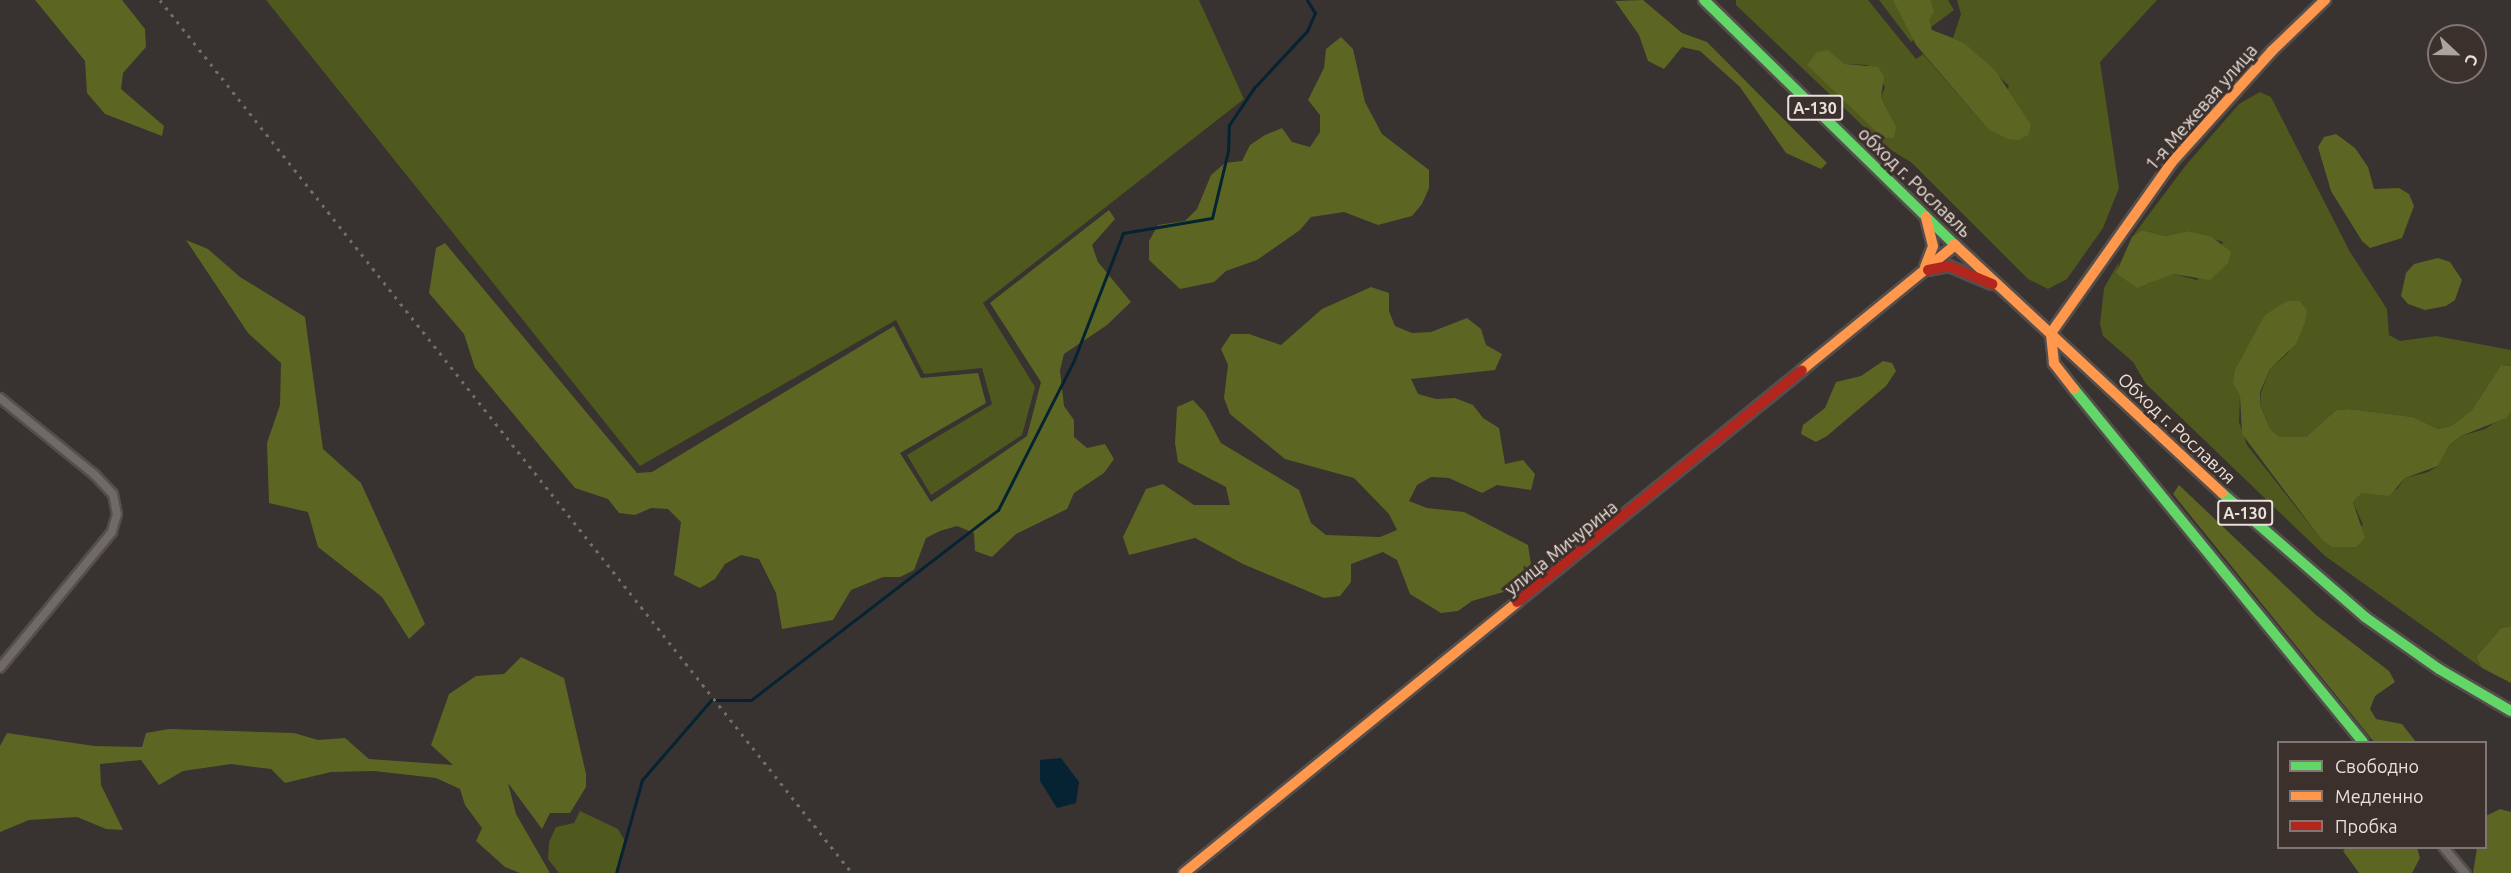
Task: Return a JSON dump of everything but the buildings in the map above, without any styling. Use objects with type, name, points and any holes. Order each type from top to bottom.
[{"type":"main road","name":"обход г. Рославль","points":[[1704,0],[2000,288]]},
{"type":"main road","name":"1-я Межевая улица","points":[[2050,333],[2172,162],[2272,51],[2325,0]]},
{"type":"main road","points":[[1922,273],[1933,246],[1926,217]]},
{"type":"main road","name":"улица Мичурина","points":[[1184,873],[1955,245]]},
{"type":"main road","points":[[1922,273],[1948,266],[2000,288]]},
{"type":"main road","name":"Обход г. Рославля","points":[[2000,288],[2231,501],[2365,617],[2439,669],[2511,711]]},
{"type":"main road","points":[[2050,333],[2054,363],[2362,741]]},
{"type":"street","points":[[0,398],[95,476],[113,494],[117,514],[112,532],[0,668]]},
{"type":"street","points":[[2445,849],[2465,873]]},
{"type":"green space","points":[[35,0],[122,0],[145,29],[146,47],[123,73],[121,89],[164,126],[162,136],[105,114],[87,93],[85,61]]},
{"type":"green space","points":[[266,0],[1199,0],[1244,99],[983,303],[1035,387],[1022,435],[931,495],[907,455],[992,404],[982,368],[924,374],[896,320],[640,466]]},
{"type":"green space","points":[[1643,0],[1682,33],[1707,42],[1827,163],[1821,169],[1786,153],[1740,87],[1700,51],[1682,47],[1664,69],[1648,61],[1639,35],[1615,1]]},
{"type":"green space","points":[[1736,0],[1868,0],[1916,59],[1923,54],[1988,129],[2009,86],[1963,42],[1953,38],[1961,14],[1957,0],[2157,0],[2100,62],[2119,188],[2103,228],[2067,279],[2048,289],[2028,279],[1912,163],[1883,145],[1736,5]],"holes":[[[1827,50],[1845,64],[1867,65],[1885,87],[1881,97],[1891,117]]]},
{"type":"green space","points":[[1879,0],[1948,0],[1954,10],[1911,42]]},
{"type":"green space","points":[[1893,0],[1930,0],[1934,11],[1929,20],[1932,30],[1963,42],[1995,70],[2031,125],[2028,135],[2019,140],[2008,139],[1988,129],[1916,45]]},
{"type":"green space","points":[[1341,37],[1353,49],[1365,102],[1382,134],[1429,170],[1429,188],[1422,204],[1412,216],[1378,225],[1344,212],[1311,217],[1300,230],[1257,260],[1226,271],[1214,282],[1180,289],[1149,260],[1149,241],[1158,225],[1185,221],[1197,209],[1211,175],[1225,163],[1242,161],[1250,145],[1265,135],[1282,128],[1292,142],[1310,147],[1320,132],[1320,115],[1308,100],[1324,68],[1326,49]]},
{"type":"green space","points":[[1828,50],[1845,64],[1878,67],[1884,76],[1881,97],[1896,127],[1894,138],[1883,138],[1807,65],[1817,52]]},
{"type":"green space","points":[[2260,92],[2271,97],[2350,252],[2387,309],[2389,335],[2400,341],[2436,336],[2511,350],[2511,366],[2501,365],[2472,410],[2451,426],[2438,429],[2413,417],[2349,409],[2336,410],[2306,437],[2280,437],[2270,429],[2260,405],[2261,392],[2270,369],[2288,353],[2307,310],[2300,301],[2287,301],[2241,360],[2233,384],[2240,396],[2239,422],[2247,445],[2321,539],[2363,525],[2353,502],[2362,493],[2397,489],[2405,478],[2428,472],[2438,466],[2450,444],[2461,436],[2485,429],[2511,412],[2511,626],[2501,628],[2476,657],[2482,668],[2325,556],[2146,384],[2133,362],[2103,336],[2100,324],[2104,288],[2119,262],[2117,273],[2149,284],[2160,276],[2173,274],[2197,280],[2223,242],[2188,231],[2165,236],[2142,230],[2132,237],[2186,165],[2239,104]]},
{"type":"green space","points":[[2336,134],[2355,148],[2368,167],[2374,189],[2399,188],[2409,194],[2414,206],[2402,238],[2370,248],[2362,241],[2331,191],[2318,147],[2324,137]]},
{"type":"green space","points":[[1109,210],[1115,219],[1092,245],[1098,262],[1131,302],[1107,325],[1064,354],[1060,370],[1064,406],[1074,420],[1074,437],[1087,448],[1105,444],[1114,459],[1104,473],[1074,493],[1067,509],[1016,534],[992,557],[975,551],[974,533],[957,526],[940,531],[926,538],[914,570],[900,577],[883,577],[851,590],[833,620],[782,629],[776,593],[759,559],[741,555],[725,564],[715,579],[700,588],[674,575],[681,522],[668,509],[651,508],[635,515],[619,513],[608,499],[575,488],[475,368],[464,334],[429,293],[436,248],[445,243],[637,473],[652,472],[894,326],[921,378],[978,373],[986,403],[900,453],[931,502],[1027,436],[1041,382],[990,303]]},
{"type":"green space","points":[[2142,230],[2165,236],[2188,231],[2212,237],[2231,252],[2228,263],[2210,280],[2173,274],[2137,288],[2116,273],[2132,237]]},
{"type":"green space","points":[[186,240],[208,249],[240,277],[305,317],[323,449],[361,483],[425,624],[409,639],[382,597],[318,547],[308,512],[269,503],[267,443],[280,405],[281,363],[248,333]]},
{"type":"green space","points":[[2438,258],[2450,262],[2462,280],[2455,300],[2446,306],[2425,310],[2408,304],[2401,296],[2406,273],[2414,264]]},
{"type":"green space","points":[[1371,287],[1389,293],[1389,311],[1395,326],[1412,333],[1431,332],[1467,318],[1481,329],[1486,345],[1502,354],[1495,370],[1411,379],[1418,394],[1436,399],[1455,398],[1473,405],[1483,418],[1499,428],[1505,464],[1523,460],[1535,474],[1531,490],[1497,485],[1482,493],[1449,478],[1431,477],[1417,485],[1409,501],[1427,508],[1464,512],[1528,545],[1531,564],[1507,591],[1472,601],[1458,611],[1441,613],[1410,594],[1397,560],[1383,552],[1351,564],[1351,582],[1340,596],[1324,598],[1243,564],[1195,538],[1129,555],[1123,537],[1146,489],[1163,484],[1194,505],[1230,505],[1226,487],[1178,462],[1175,443],[1177,407],[1193,400],[1205,413],[1221,443],[1299,490],[1311,523],[1326,535],[1380,537],[1397,530],[1389,514],[1354,478],[1285,459],[1230,414],[1224,398],[1228,365],[1221,349],[1231,334],[1249,334],[1281,345],[1322,309]]},
{"type":"green space","points":[[2287,301],[2300,301],[2307,310],[2305,322],[2296,344],[2270,369],[2260,392],[2260,405],[2270,429],[2280,437],[2306,437],[2336,410],[2349,409],[2413,417],[2438,429],[2451,426],[2472,410],[2501,365],[2511,366],[2511,412],[2506,418],[2461,436],[2450,444],[2438,466],[2405,478],[2389,496],[2362,493],[2353,502],[2365,538],[2356,547],[2332,547],[2321,539],[2242,434],[2240,396],[2233,384],[2235,370],[2265,315]]},
{"type":"green space","points":[[1883,361],[1892,363],[1896,371],[1886,386],[1827,436],[1816,442],[1801,434],[1803,425],[1825,408],[1836,382],[1861,376]]},
{"type":"green space","points":[[2179,485],[2316,615],[2389,671],[2395,682],[2375,696],[2370,709],[2376,719],[2402,724],[2415,741],[2373,741],[2173,494]]},
{"type":"green space","points":[[2511,626],[2511,683],[2482,668],[2476,657],[2501,628]]},
{"type":"green space","points":[[521,657],[564,678],[586,774],[586,787],[570,813],[550,813],[542,829],[508,783],[516,814],[550,873],[520,873],[505,867],[476,841],[482,828],[465,805],[460,789],[436,778],[374,771],[331,772],[285,783],[271,769],[231,764],[183,771],[159,785],[141,760],[100,764],[101,785],[123,830],[106,829],[77,817],[29,820],[0,832],[0,746],[7,733],[94,746],[142,747],[146,733],[169,729],[294,733],[318,740],[345,738],[369,759],[453,765],[431,745],[449,694],[476,676],[504,674]]},
{"type":"green space","points":[[2500,809],[2511,812],[2511,873],[2473,873],[2477,849],[2487,849],[2487,816]]},
{"type":"green space","points":[[580,811],[618,829],[625,841],[616,873],[559,873],[548,859],[549,842],[556,827],[574,823]]},
{"type":"green space","points":[[2345,849],[2417,849],[2420,858],[2412,873],[2359,873],[2343,851]]},
{"type":"water","points":[[1061,758],[1079,782],[1076,803],[1057,808],[1040,781],[1040,760]]},
{"type":"waterway","points":[[616,873],[642,780],[711,700],[751,700],[998,510],[1074,360],[1123,233],[1212,218],[1228,151],[1229,125],[1254,88],[1307,31],[1315,13],[1307,0]]},
{"type":"railway","points":[[160,0],[852,873]]},
{"type":"traffic: fast","points":[[1704,0],[1954,244]]},
{"type":"traffic: fast","points":[[2074,389],[2362,741]]},
{"type":"traffic: fast","points":[[2222,493],[2365,617],[2439,669],[2511,711]]},
{"type":"traffic: slow","points":[[2074,389],[2054,363],[2051,333],[2172,162],[2272,51],[2325,0]]},
{"type":"traffic: slow","points":[[1925,267],[1933,246],[1926,217]]},
{"type":"traffic: slow","points":[[1954,244],[2222,493]]},
{"type":"traffic: slow","points":[[1802,370],[1955,245]]},
{"type":"traffic: slow","points":[[1184,873],[1517,602]]},
{"type":"traffic: jam","points":[[1928,270],[1949,266],[1992,284]]},
{"type":"traffic: jam","points":[[1517,602],[1802,370]]}]
